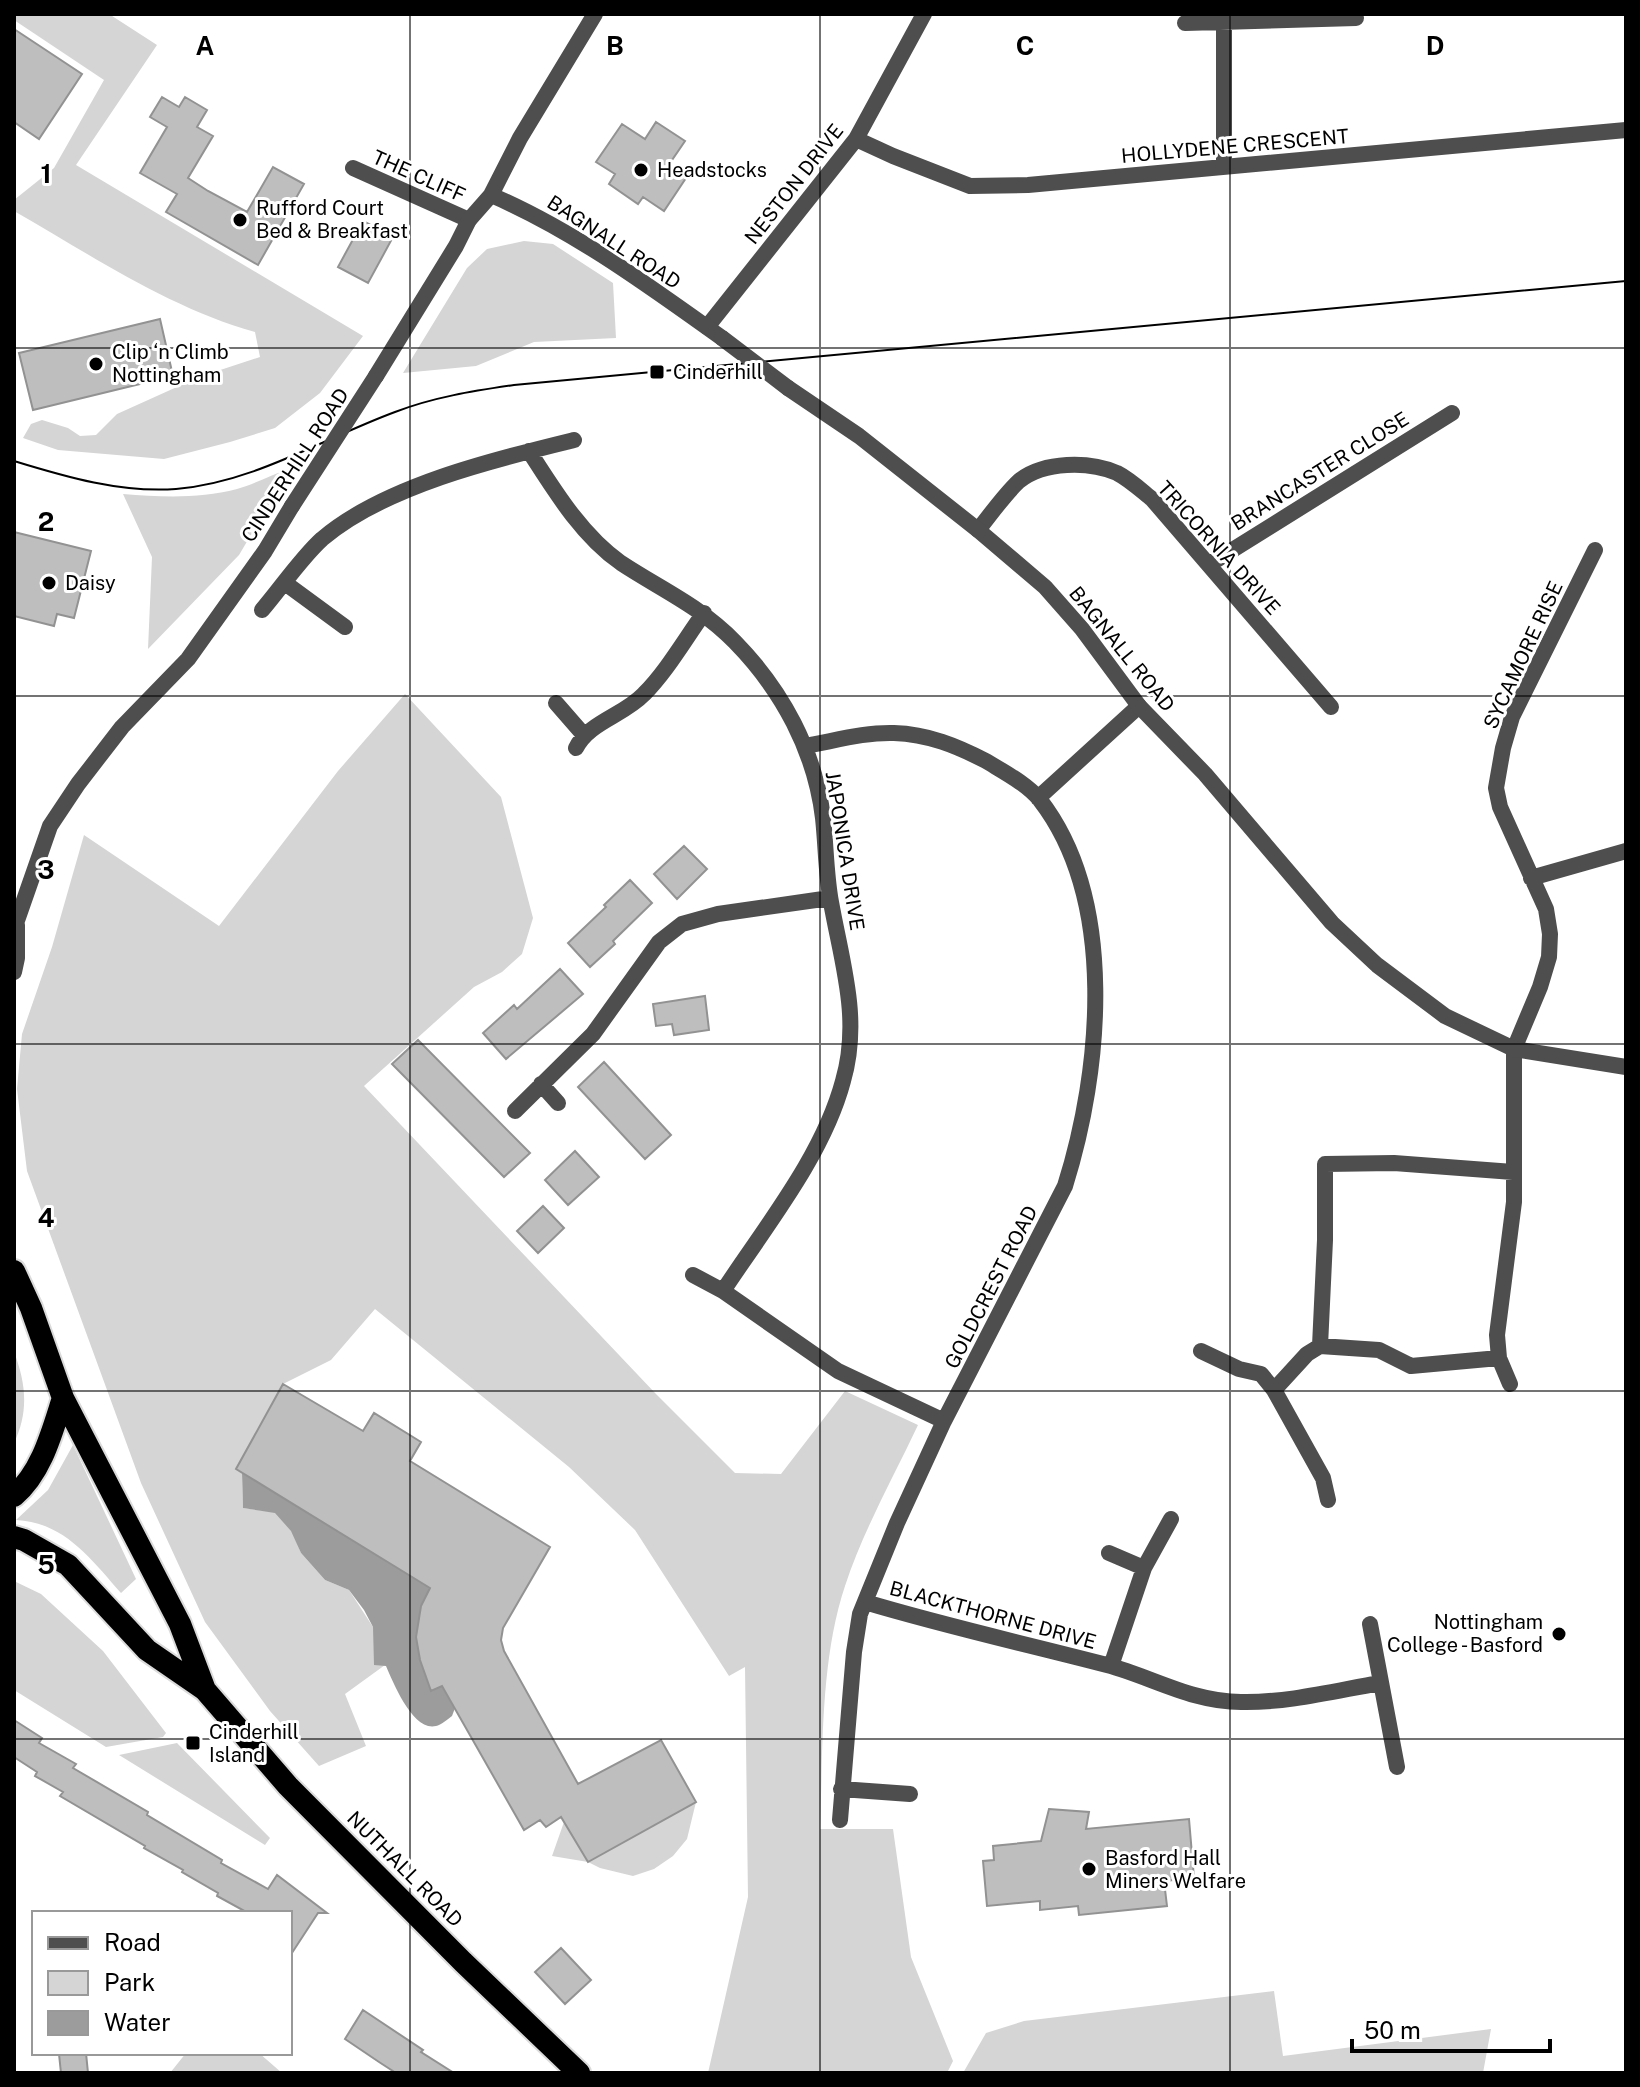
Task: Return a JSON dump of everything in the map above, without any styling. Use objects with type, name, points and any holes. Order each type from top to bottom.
[{"type":"highway","points":[[14,1271],[31,1308],[63,1398],[180,1624],[205,1690]]},
{"type":"highway","points":[[14,1496],[37,1466],[63,1398]]},
{"type":"highway","points":[[14,1537],[68,1565],[147,1650],[205,1690]]},
{"type":"highway","name":"NUTHALL ROAD","points":[[205,1690],[310,1809],[579,2073]]},
{"type":"street","name":"CINDERHILL ROAD","points":[[14,972],[17,958],[15,927],[50,826],[122,727],[188,659],[265,551],[376,376],[469,220],[491,195],[520,138],[595,14]]},
{"type":"street","name":"NESTON DRIVE","points":[[707,327],[856,139],[924,14]]},
{"type":"street","points":[[1185,23],[1356,18]]},
{"type":"street","points":[[1224,21],[1224,167]]},
{"type":"street","name":"HOLLYDENE CRESCENT","points":[[856,139],[970,186],[1028,185],[1626,130]]},
{"type":"street","name":"THE CLIFF","points":[[353,168],[469,220]]},
{"type":"street","name":"BAGNALL ROAD","points":[[491,195],[530,212],[627,272],[707,327],[859,436],[1045,587],[1082,629],[1139,706],[1205,774],[1332,923],[1377,965],[1445,1016],[1514,1049],[1626,1067]]},
{"type":"street","name":"BRANCASTER CLOSE","points":[[1210,564],[1452,413]]},
{"type":"street","points":[[262,610],[321,540],[388,499],[430,481],[574,440]]},
{"type":"street","name":"JAPONICA DRIVE","points":[[529,451],[554,491],[585,529],[619,561],[704,613],[736,642],[769,680],[805,746],[816,779],[830,898],[851,1008],[851,1047],[829,1122],[805,1166],[723,1291]]},
{"type":"street","name":"TRICORNIA DRIVE","points":[[978,530],[1020,481],[1038,470],[1071,465],[1090,466],[1118,474],[1152,499],[1331,707]]},
{"type":"street","name":"SYCAMORE RISE","points":[[1514,1049],[1540,987],[1549,957],[1550,934],[1546,909],[1500,807],[1496,788],[1512,717],[1595,550]]},
{"type":"street","points":[[285,583],[345,627]]},
{"type":"street","points":[[556,703],[580,741],[645,693],[704,613]]},
{"type":"street","points":[[1038,798],[1139,706]]},
{"type":"street","name":"GOLDCREST ROAD","points":[[805,746],[893,733],[927,737],[961,748],[1006,773],[1038,798],[1055,824],[1077,872],[1088,910],[1096,994],[1092,1066],[1079,1144],[1065,1186],[944,1421],[860,1614],[840,1820]]},
{"type":"street","points":[[1531,878],[1626,851]]},
{"type":"street","points":[[515,1111],[593,1034],[659,942],[682,924],[718,914],[830,898]]},
{"type":"street","points":[[1510,1384],[1499,1358],[1498,1324],[1514,1202],[1514,1049]]},
{"type":"street","points":[[541,1084],[558,1103]]},
{"type":"street","points":[[1320,1346],[1325,1164],[1394,1163],[1513,1172]]},
{"type":"street","points":[[693,1275],[723,1291],[838,1371],[944,1421]]},
{"type":"street","points":[[1274,1390],[1307,1354],[1320,1346],[1379,1350],[1411,1366],[1499,1358]]},
{"type":"street","points":[[1201,1351],[1239,1369],[1261,1374],[1274,1390],[1323,1478],[1328,1500]]},
{"type":"street","name":"BLACKTHORNE DRIVE","points":[[1111,1666],[1144,1568],[1171,1519]]},
{"type":"street","points":[[1109,1553],[1144,1568]]},
{"type":"street","name":"BLACKTHORNE DRIVE","points":[[865,1602],[948,1627],[1111,1666],[1184,1694],[1238,1702],[1271,1701],[1380,1683]]},
{"type":"street","points":[[1370,1624],[1397,1767]]},
{"type":"street","points":[[841,1789],[910,1794]]},
{"type":"green space","points":[[14,14],[109,14],[157,45],[76,165],[363,336],[320,393],[275,428],[164,459],[58,450],[23,438],[31,424],[42,420],[68,428],[80,436],[96,435],[117,414],[199,377],[260,357],[255,332],[223,322],[161,295],[14,211],[14,200],[54,168],[104,80],[14,20]]},
{"type":"green space","points":[[524,241],[553,244],[613,283],[616,338],[534,342],[476,366],[403,373],[467,268],[487,249]]},
{"type":"green space","points":[[291,468],[239,555],[148,649],[152,557],[123,494],[194,496],[223,492]]},
{"type":"green space","points":[[405,694],[501,797],[533,918],[522,954],[502,972],[474,987],[364,1086],[735,1473],[781,1474],[845,1391],[918,1425],[860,1545],[837,1615],[824,1706],[820,1829],[893,1829],[911,1957],[953,2061],[947,2073],[708,2073],[748,1897],[745,1667],[729,1676],[635,1530],[569,1467],[375,1309],[331,1360],[283,1384],[236,1469],[242,1473],[243,1508],[275,1512],[292,1531],[301,1553],[325,1580],[349,1590],[373,1627],[385,1665],[345,1694],[366,1746],[319,1766],[270,1711],[205,1622],[141,1483],[27,1171],[17,1089],[22,1034],[52,947],[84,835],[219,926],[338,771]]},
{"type":"green space","points":[[14,1352],[21,1375],[24,1409],[14,1443]]},
{"type":"green space","points":[[73,1445],[136,1579],[121,1593],[75,1544],[48,1527],[16,1520],[48,1490]]},
{"type":"green space","points":[[14,1581],[41,1594],[103,1651],[166,1733],[163,1737],[106,1747],[14,1690]]},
{"type":"green space","points":[[177,1743],[270,1838],[265,1845],[119,1755]]},
{"type":"green space","points":[[696,1802],[687,1839],[673,1856],[654,1869],[633,1876],[588,1862]]},
{"type":"green space","points":[[564,1822],[588,1862],[552,1856]]},
{"type":"green space","points":[[1274,1991],[1283,2056],[1491,2029],[1483,2073],[963,2073],[986,2033],[1024,2021]]},
{"type":"green space","points":[[184,2055],[261,2055],[282,2073],[170,2073]]},
{"type":"water","points":[[242,1473],[430,1588],[418,1627],[422,1664],[431,1691],[442,1686],[455,1708],[452,1716],[438,1725],[428,1726],[412,1714],[386,1666],[374,1665],[373,1627],[364,1610],[349,1590],[325,1580],[301,1553],[291,1531],[275,1513],[243,1508]]},
{"type":"building","points":[[14,29],[82,74],[39,139],[14,122]]},
{"type":"building","points":[[162,97],[179,107],[185,97],[207,110],[197,127],[213,136],[188,178],[208,191],[247,212],[273,167],[304,184],[258,265],[166,212],[177,194],[140,173],[167,127],[150,117]]},
{"type":"building","name":"Headstocks","points":[[656,122],[685,141],[668,166],[686,178],[664,211],[643,197],[638,204],[609,184],[615,174],[596,162],[622,124],[645,139]]},
{"type":"building","points":[[363,221],[393,237],[368,283],[338,267]]},
{"type":"building","name":"Clip ‘n Climb Nottingham","points":[[160,319],[173,376],[33,410],[19,353]]},
{"type":"building","name":"Daisy","points":[[14,532],[91,551],[74,618],[57,614],[54,626],[14,616]]},
{"type":"building","points":[[684,846],[707,869],[677,899],[654,874]]},
{"type":"building","points":[[630,880],[652,903],[590,967],[568,943]]},
{"type":"building","points":[[560,969],[583,994],[506,1059],[483,1033],[514,1005],[517,1009]]},
{"type":"building","points":[[705,996],[709,1030],[674,1035],[672,1024],[656,1026],[653,1004]]},
{"type":"building","points":[[418,1040],[530,1153],[504,1177],[392,1064]]},
{"type":"building","points":[[604,1062],[671,1135],[645,1159],[578,1087]]},
{"type":"building","points":[[575,1151],[599,1177],[568,1205],[545,1180]]},
{"type":"building","points":[[543,1206],[564,1228],[538,1253],[517,1231]]},
{"type":"building","points":[[283,1384],[363,1431],[374,1413],[421,1442],[410,1461],[550,1547],[503,1628],[501,1640],[504,1651],[578,1784],[661,1740],[696,1802],[588,1862],[561,1817],[546,1827],[540,1820],[524,1830],[442,1686],[431,1691],[416,1637],[421,1606],[430,1588],[236,1469]]},
{"type":"building","points":[[14,1720],[42,1738],[39,1743],[76,1764],[73,1768],[148,1812],[147,1815],[222,1860],[221,1863],[268,1889],[277,1875],[327,1913],[318,1913],[292,1953],[292,1911],[244,1911],[217,1896],[218,1893],[183,1870],[60,1796],[63,1792],[35,1776],[37,1772],[14,1757]]},
{"type":"building","name":"Basford Hall Miners Welfare","points":[[1049,1809],[1089,1812],[1086,1829],[1189,1819],[1194,1878],[1164,1881],[1167,1906],[1079,1915],[1078,1906],[1040,1910],[1040,1901],[987,1906],[983,1861],[994,1860],[993,1846],[1041,1841]]},
{"type":"building","points":[[561,1948],[591,1980],[565,2004],[535,1972]]},
{"type":"building","points":[[363,2010],[454,2073],[396,2073],[345,2039]]},
{"type":"building","points":[[59,2055],[86,2055],[88,2073],[61,2073]]},
{"type":"tram line","points":[[14,461],[114,486],[176,489],[205,485],[261,469],[410,407],[454,395],[514,385],[1626,281]]},
{"type":"place","name":"Headstocks","points":[[641,170]]},
{"type":"place","name":"Rufford Court Bed & Breakfast","points":[[240,220]]},
{"type":"place","name":"Clip ‘n Climb Nottingham","points":[[96,364]]},
{"type":"place","name":"Cinderhill","points":[[657,372]]},
{"type":"place","name":"Daisy","points":[[49,583]]},
{"type":"place","name":"Nottingham College - Basford","points":[[1559,1634]]},
{"type":"place","name":"Cinderhill Island","points":[[193,1743]]},
{"type":"place","name":"Basford Hall Miners Welfare","points":[[1089,1869]]}]
